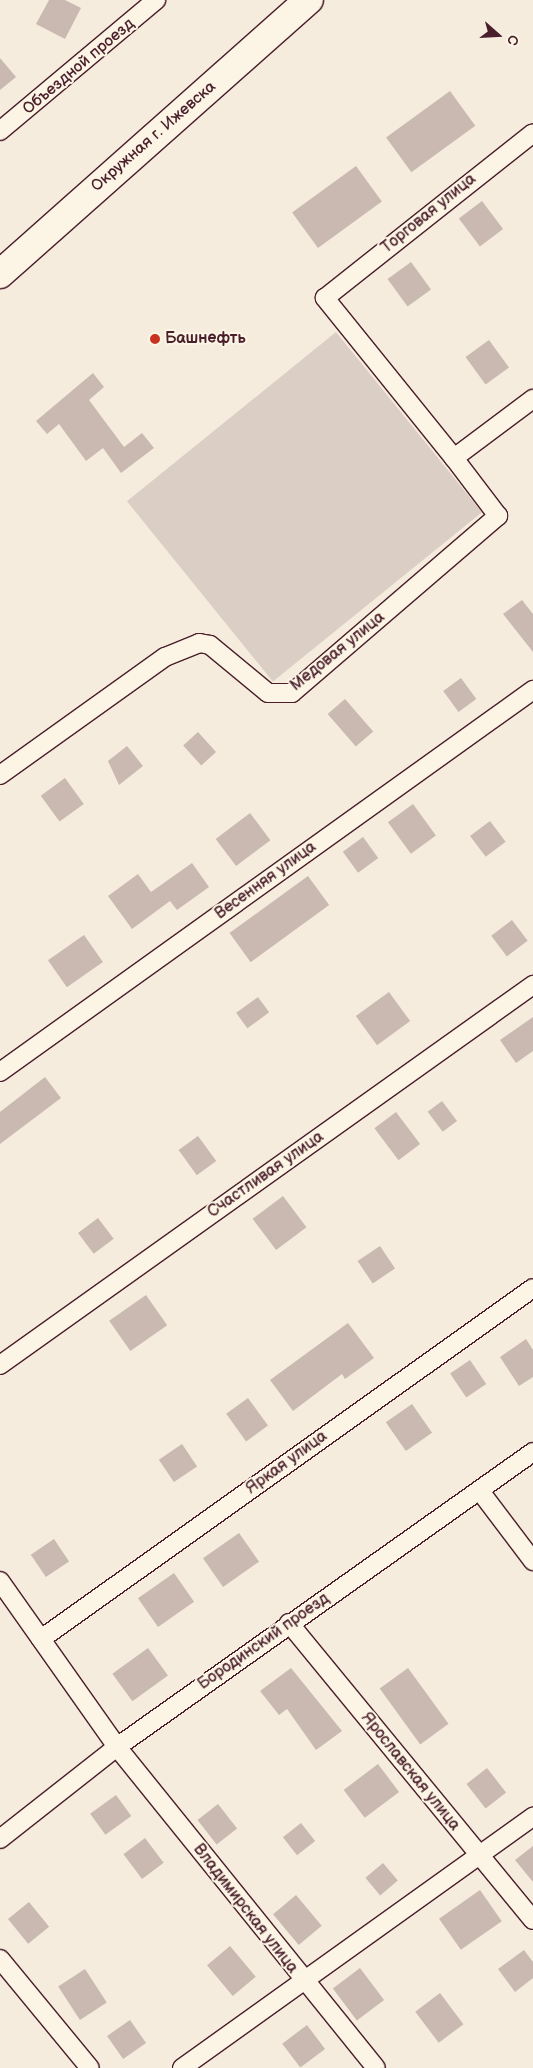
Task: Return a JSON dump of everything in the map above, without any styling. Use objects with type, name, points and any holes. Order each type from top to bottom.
[{"type":"main road","name":"Окружная г. Ижевска","points":[[0,274],[309,0]]},
{"type":"street","name":"Объездной проезд","points":[[0,131],[156,0]]},
{"type":"street","name":"Торговая улица","points":[[454,458],[325,298],[533,133]]},
{"type":"street","points":[[454,458],[533,399]]},
{"type":"street","name":"Медовая улица","points":[[0,775],[165,657],[199,642],[210,644],[268,693],[292,693],[498,516],[454,458]]},
{"type":"street","name":"Весенняя улица","points":[[0,1072],[533,690]]},
{"type":"street","name":"Счастливая улица","points":[[0,1365],[533,985]]},
{"type":"street","name":"Яркая улица","points":[[41,1639],[533,1288]]},
{"type":"street","name":"Бородинский проезд","points":[[0,1839],[117,1747],[289,1623],[480,1491],[533,1452]]},
{"type":"street","points":[[480,1491],[533,1561]]},
{"type":"street","name":"Владимирская улица","points":[[0,1581],[117,1747],[304,1984],[376,2068]]},
{"type":"street","name":"Ярославская улица","points":[[289,1623],[479,1857],[533,1920]]},
{"type":"street","points":[[182,2068],[304,1984],[533,1817]]},
{"type":"street","points":[[0,1959],[90,2068]]},
{"type":"shaded area","points":[[336,332],[482,512],[273,682],[127,501]]},
{"type":"building","points":[[49,0],[65,0],[81,8],[65,39],[36,24]]},
{"type":"building","points":[[0,58],[16,77],[0,90]]},
{"type":"building","points":[[450,91],[475,126],[411,172],[386,137]]},
{"type":"building","points":[[356,166],[382,202],[318,248],[292,212]]},
{"type":"building","points":[[482,201],[503,229],[480,246],[459,218]]},
{"type":"building","points":[[411,262],[431,290],[408,307],[388,279]]},
{"type":"building","points":[[489,340],[509,368],[486,385],[466,357]]},
{"type":"building","points":[[93,373],[104,387],[89,400],[124,447],[142,433],[154,448],[121,473],[103,448],[86,461],[59,424],[47,434],[36,421]]},
{"type":"building","points":[[522,600],[533,614],[533,652],[503,614]]},
{"type":"building","points":[[461,678],[476,699],[458,712],[443,691]]},
{"type":"building","points":[[345,699],[373,731],[356,747],[328,714]]},
{"type":"building","points":[[198,732],[216,752],[201,765],[183,745]]},
{"type":"building","points":[[127,746],[143,766],[119,785],[108,761]]},
{"type":"building","points":[[65,778],[84,804],[60,822],[41,796]]},
{"type":"building","points":[[413,804],[436,836],[411,854],[388,822]]},
{"type":"building","points":[[250,813],[270,840],[236,866],[216,839]]},
{"type":"building","points":[[490,821],[506,842],[486,857],[470,836]]},
{"type":"building","points":[[363,837],[378,858],[358,873],[343,852]]},
{"type":"building","points":[[192,863],[209,887],[177,910],[170,901],[132,929],[108,896],[138,874],[151,892]]},
{"type":"building","points":[[308,876],[329,905],[251,962],[230,933]]},
{"type":"building","points":[[512,920],[528,941],[507,956],[491,936]]},
{"type":"building","points":[[84,935],[103,962],[67,987],[48,960]]},
{"type":"building","points":[[389,992],[410,1021],[377,1045],[356,1016]]},
{"type":"building","points":[[258,997],[269,1012],[247,1028],[236,1013]]},
{"type":"building","points":[[533,1017],[533,1051],[516,1063],[500,1040]]},
{"type":"building","points":[[45,1077],[61,1098],[0,1144],[0,1112]]},
{"type":"building","points":[[442,1101],[457,1121],[443,1132],[428,1112]]},
{"type":"building","points":[[396,1112],[420,1144],[399,1160],[374,1128]]},
{"type":"building","points":[[198,1136],[216,1161],[197,1175],[179,1150]]},
{"type":"building","points":[[283,1196],[306,1227],[276,1250],[253,1219]]},
{"type":"building","points":[[98,1218],[114,1239],[94,1254],[78,1233]]},
{"type":"building","points":[[380,1246],[395,1268],[373,1283],[358,1261]]},
{"type":"building","points":[[146,1295],[167,1325],[130,1351],[109,1321]]},
{"type":"building","points":[[348,1323],[374,1358],[345,1379],[342,1374],[293,1411],[270,1380]]},
{"type":"building","points":[[526,1339],[533,1350],[533,1377],[519,1386],[500,1357]]},
{"type":"building","points":[[470,1360],[486,1384],[466,1397],[450,1373]]},
{"type":"building","points":[[248,1398],[268,1426],[246,1441],[226,1414]]},
{"type":"building","points":[[412,1404],[432,1433],[406,1451],[386,1422]]},
{"type":"building","points":[[182,1444],[197,1466],[174,1482],[159,1460]]},
{"type":"building","points":[[239,1533],[259,1562],[223,1587],[203,1558]]},
{"type":"building","points":[[54,1539],[69,1561],[46,1577],[31,1555]]},
{"type":"building","points":[[174,1573],[194,1602],[158,1627],[138,1598]]},
{"type":"building","points":[[148,1648],[168,1676],[132,1701],[112,1674]]},
{"type":"building","points":[[291,1668],[342,1731],[316,1750],[287,1709],[279,1715],[260,1691]]},
{"type":"building","points":[[408,1668],[449,1724],[420,1744],[380,1689]]},
{"type":"building","points":[[378,1764],[399,1792],[365,1818],[344,1790]]},
{"type":"building","points":[[487,1768],[506,1792],[486,1808],[467,1784]]},
{"type":"building","points":[[116,1795],[131,1816],[105,1835],[90,1814]]},
{"type":"building","points":[[218,1804],[237,1828],[217,1844],[198,1820]]},
{"type":"building","points":[[301,1823],[315,1841],[297,1855],[283,1837]]},
{"type":"building","points":[[145,1838],[164,1863],[142,1879],[123,1854]]},
{"type":"building","points":[[533,1846],[533,1882],[515,1860]]},
{"type":"building","points":[[383,1863],[398,1881],[380,1895],[365,1878]]},
{"type":"building","points":[[480,1890],[502,1921],[461,1950],[439,1919]]},
{"type":"building","points":[[296,1895],[322,1926],[299,1945],[273,1914]]},
{"type":"building","points":[[29,1902],[49,1927],[28,1944],[8,1919]]},
{"type":"building","points":[[230,1946],[256,1977],[233,1996],[207,1965]]},
{"type":"building","points":[[524,1950],[533,1962],[533,1978],[515,1992],[498,1969]]},
{"type":"building","points":[[360,1968],[384,2000],[357,2020],[333,1988]]},
{"type":"building","points":[[85,1969],[107,2003],[80,2020],[58,1986]]},
{"type":"building","points":[[440,1993],[463,2024],[439,2043],[415,2012]]},
{"type":"building","points":[[130,2020],[146,2043],[123,2059],[107,2036]]},
{"type":"building","points":[[307,2025],[325,2049],[300,2068],[282,2044]]},
{"type":"place","name":"Башнефть","points":[[155,339]]}]
